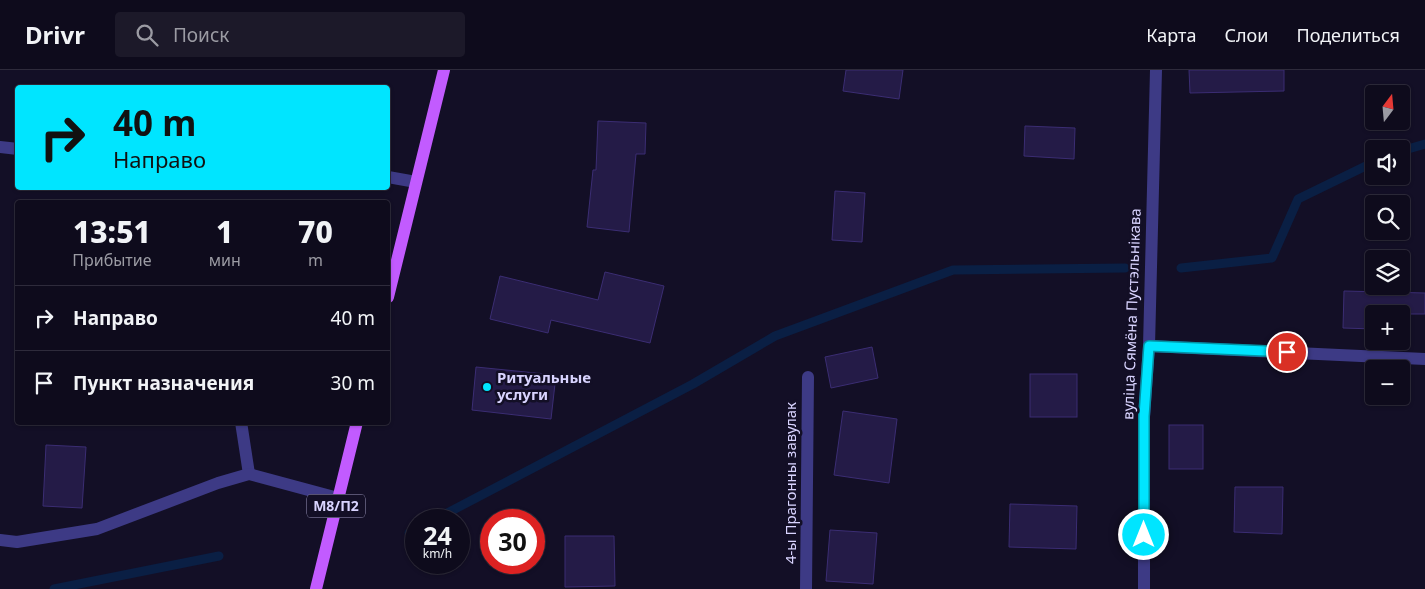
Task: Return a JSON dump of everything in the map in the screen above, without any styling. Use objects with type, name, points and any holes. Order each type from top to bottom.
[{"type":"main road","points":[[390,289],[444,70]]},
{"type":"main road","name":"М8/П2","points":[[316,589],[356,425]]},
{"type":"street","name":"вуліца Сямёна Пустэльнікава","points":[[1144,589],[1144,416],[1149,346],[1156,70]]},
{"type":"street","points":[[0,147],[15,149]]},
{"type":"street","points":[[390,177],[416,182]]},
{"type":"street","points":[[1149,346],[1425,359]]},
{"type":"street","name":"4-ы Прагонны завулак","points":[[806,589],[808,377]]},
{"type":"street","points":[[241,425],[249,474]]},
{"type":"street","points":[[0,540],[17,542],[97,529],[249,474],[338,498]]},
{"type":"building","points":[[846,70],[903,70],[899,99],[843,91]]},
{"type":"building","points":[[1189,70],[1284,70],[1284,91],[1190,93]]},
{"type":"building","points":[[598,121],[646,123],[645,154],[636,154],[629,232],[587,227],[593,170],[596,170]]},
{"type":"building","points":[[1025,126],[1075,128],[1074,159],[1024,156]]},
{"type":"building","points":[[835,191],[865,193],[862,242],[832,240]]},
{"type":"building","points":[[605,272],[664,286],[650,343],[551,320],[548,333],[490,319],[500,276],[598,300]]},
{"type":"building","points":[[1344,291],[1365,292],[1365,295],[1425,293],[1425,314],[1410,314],[1410,305],[1365,305],[1365,329],[1343,328]]},
{"type":"building","points":[[872,347],[878,378],[831,388],[825,357]]},
{"type":"building","points":[[476,367],[556,375],[551,419],[472,410]]},
{"type":"building","points":[[1030,374],[1077,374],[1077,417],[1030,417]]},
{"type":"building","points":[[843,411],[897,419],[889,483],[834,475]]},
{"type":"building","points":[[1169,425],[1203,425],[1203,469],[1169,469]]},
{"type":"building","points":[[46,445],[86,447],[82,508],[43,506]]},
{"type":"building","points":[[1235,487],[1283,487],[1282,534],[1234,532]]},
{"type":"building","points":[[1010,504],[1077,506],[1076,549],[1009,547]]},
{"type":"building","points":[[830,530],[877,533],[873,584],[826,581]]},
{"type":"building","points":[[565,536],[614,536],[615,586],[565,587]]},
{"type":"waterway","points":[[1410,148],[1425,144]]},
{"type":"waterway","points":[[1181,268],[1272,258],[1298,199],[1365,166]]},
{"type":"waterway","points":[[455,509],[693,384],[775,336],[953,270],[1125,268]]},
{"type":"waterway","points":[[54,589],[219,556]]},
{"type":"place","name":"Ритуальные услуги","points":[[487,387]]},
{"type":"route","points":[[1144,535],[1144,416],[1149,346],[1287,352]]}]
